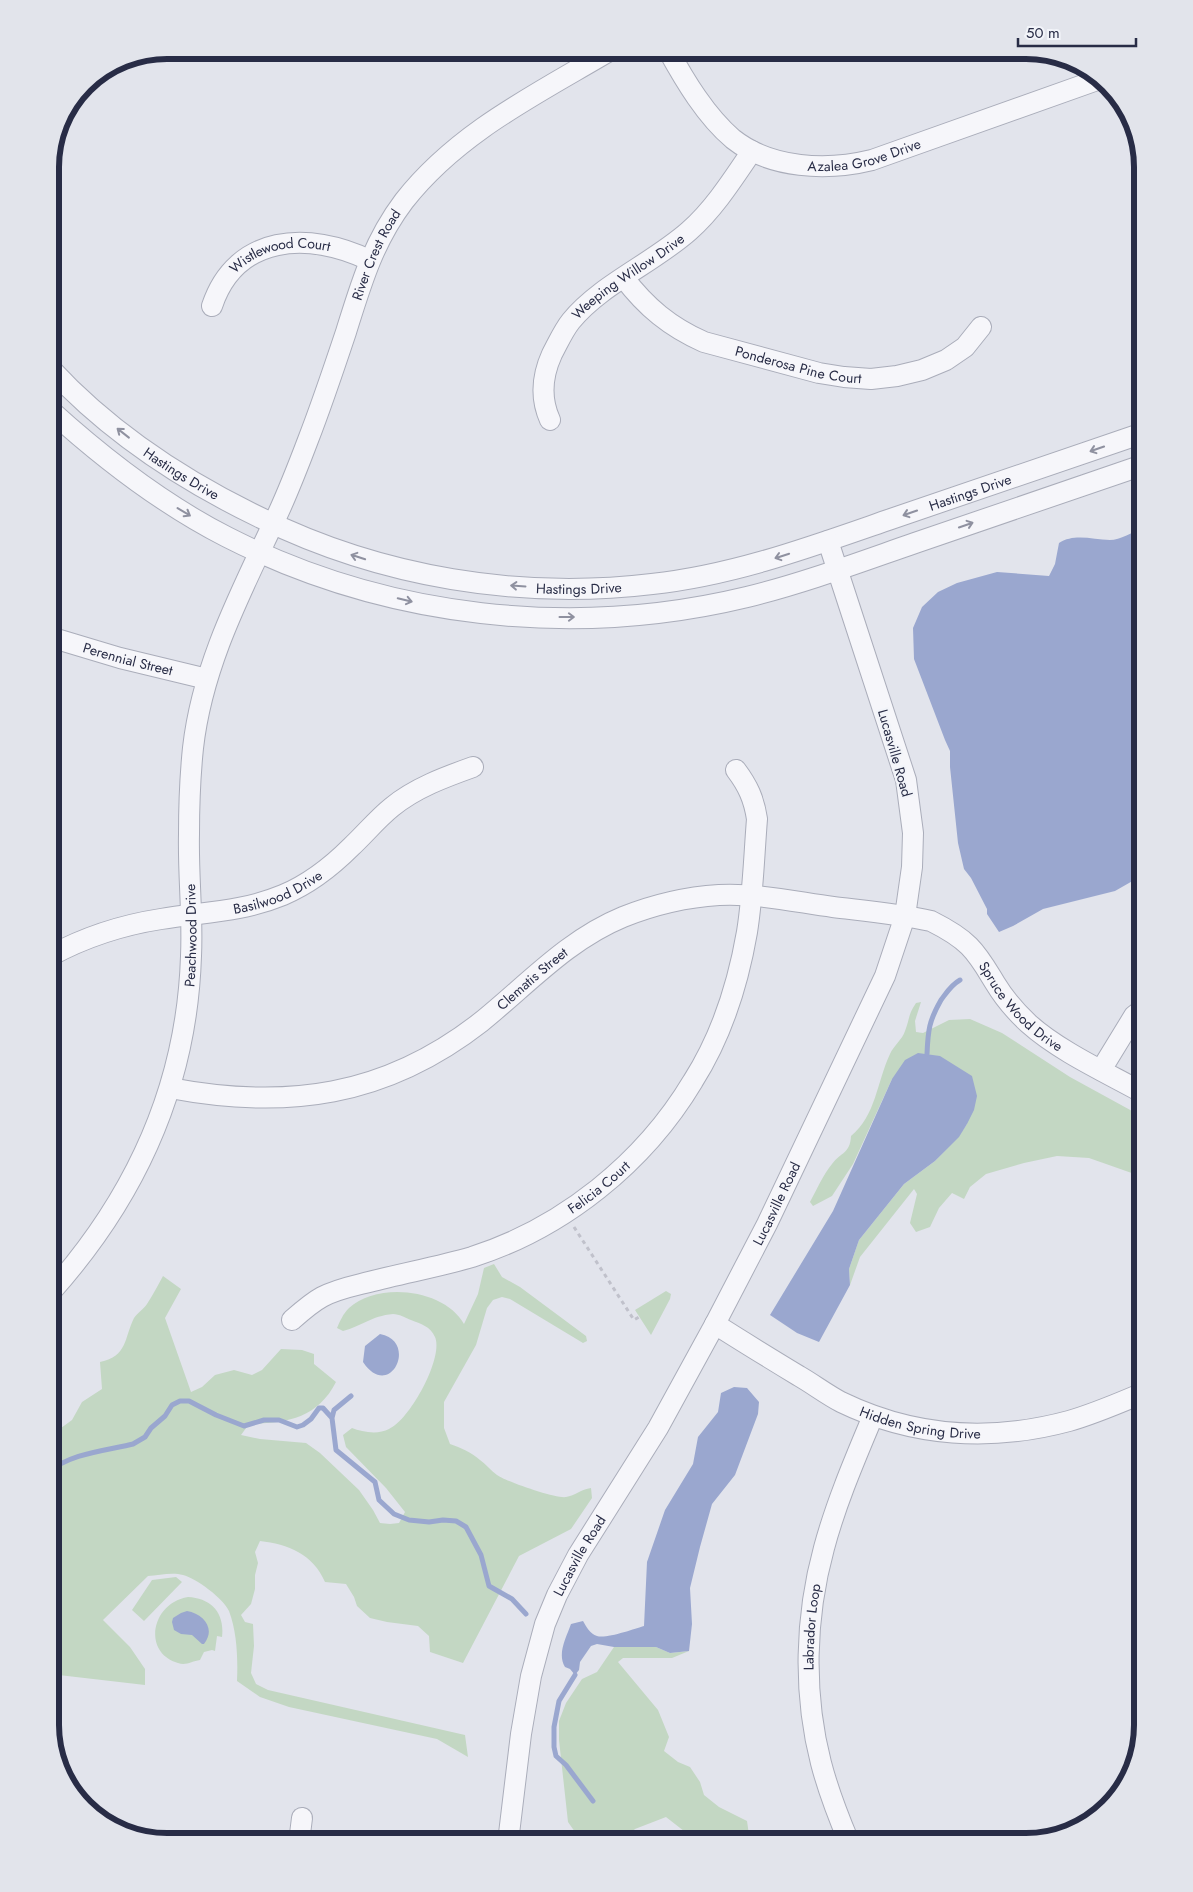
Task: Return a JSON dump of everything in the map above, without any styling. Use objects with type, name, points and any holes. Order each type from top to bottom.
[{"type":"street","name":"River Crest Road","points":[[260,553],[288,492],[324,398],[369,260],[404,202],[446,156],[469,137],[499,116],[596,59]]},
{"type":"street","name":"Azalea Grove Drive","points":[[673,59],[697,98],[722,128],[735,140],[752,151],[768,157],[816,167],[854,165],[872,160],[1093,82]]},
{"type":"street","name":"Weeping Willow Drive","points":[[550,420],[543,401],[543,387],[548,363],[570,322],[584,307],[660,254],[689,231],[728,187],[752,151]]},
{"type":"street","name":"Wistlewood Court","points":[[212,306],[217,290],[226,275],[238,263],[253,253],[269,247],[294,243],[316,243],[350,251],[369,260]]},
{"type":"street","name":"Ponderosa Pine Court","points":[[624,278],[639,298],[653,312],[686,334],[704,342],[818,373],[844,377],[871,378],[897,376],[922,370],[946,360],[965,347],[982,327]]},
{"type":"street","name":"Hastings Drive","points":[[59,377],[93,410],[136,444],[192,483],[273,524],[360,558],[406,571],[452,580],[557,589],[605,589],[654,584],[713,574],[776,558],[1134,436]]},
{"type":"street","name":"Hastings Drive","points":[[59,418],[79,437],[180,510],[260,553],[307,572],[408,602],[481,614],[536,617],[597,617],[648,614],[749,596],[837,570],[1134,468]]},
{"type":"street","name":"Lucasville Road","points":[[509,1833],[522,1724],[537,1649],[557,1595],[578,1555],[658,1428],[767,1224],[842,1071],[885,976],[905,916],[912,867],[912,833],[906,780],[828,541]]},
{"type":"street","name":"Peachwood Drive","points":[[59,1283],[78,1262],[117,1204],[138,1168],[170,1088],[182,1039],[189,996],[191,953],[188,836],[194,745],[206,679],[227,622],[260,553]]},
{"type":"street","name":"Perennial Street","points":[[59,640],[120,658],[206,679]]},
{"type":"street","name":"Basilwood Drive","points":[[59,951],[106,931],[139,923],[255,906],[302,886],[327,869],[393,806],[443,778],[473,766]]},
{"type":"street","name":"Felicia Court","points":[[292,1320],[321,1297],[342,1289],[458,1261],[493,1250],[533,1232],[565,1213],[594,1192],[625,1165],[654,1135],[680,1102],[714,1042],[729,1004],[747,932],[757,819],[754,800],[746,783],[736,770]]},
{"type":"street","name":"Clematis Street","points":[[170,1088],[208,1095],[248,1099],[287,1098],[326,1094],[390,1074],[428,1057],[456,1040],[482,1021],[555,957],[595,932],[622,918],[652,907],[689,898],[720,895],[751,896],[905,916]]},
{"type":"street","name":"Spruce Wood Drive","points":[[905,916],[931,921],[954,933],[982,961],[995,984],[1029,1024],[1050,1040],[1134,1088]]},
{"type":"street","points":[[1101,1070],[1134,1016]]},
{"type":"street","name":"Hidden Spring Drive","points":[[715,1324],[840,1401],[873,1416],[901,1425],[934,1432],[997,1434],[1033,1429],[1069,1421],[1134,1396]]},
{"type":"street","name":"Labrador Loop","points":[[845,1833],[833,1803],[821,1763],[813,1723],[809,1684],[811,1611],[824,1546],[848,1476],[873,1416]]},
{"type":"street","points":[[300,1833],[302,1818]]},
{"type":"path","points":[[565,1213],[634,1320],[639,1317]]},
{"type":"green space","points":[[921,1002],[915,1021],[916,1032],[923,1033],[949,1020],[970,1019],[1002,1033],[1070,1077],[1134,1112],[1134,1174],[1089,1158],[1057,1156],[1024,1163],[986,1174],[970,1187],[964,1199],[952,1193],[939,1208],[930,1227],[916,1232],[910,1223],[917,1194],[914,1189],[860,1257],[850,1285],[849,1269],[859,1240],[904,1184],[935,1161],[958,1137],[967,1124],[892,1079],[853,1164],[832,1196],[813,1206],[810,1202],[826,1173],[835,1160],[847,1150],[851,1136],[866,1119],[890,1054],[904,1034],[910,1014],[916,1003]]},
{"type":"green space","points":[[494,1264],[502,1277],[520,1287],[586,1336],[587,1341],[583,1343],[510,1299],[502,1297],[493,1300],[487,1308],[476,1345],[444,1402],[444,1428],[450,1444],[473,1455],[497,1475],[510,1481],[560,1497],[566,1497],[591,1488],[592,1498],[571,1529],[519,1556],[463,1663],[430,1652],[429,1636],[418,1626],[370,1618],[357,1606],[346,1584],[325,1582],[314,1564],[307,1558],[290,1548],[270,1542],[260,1541],[255,1552],[258,1563],[255,1575],[255,1589],[251,1604],[241,1615],[245,1622],[253,1624],[254,1646],[251,1673],[256,1684],[268,1690],[465,1735],[468,1757],[437,1739],[289,1707],[260,1697],[237,1681],[235,1637],[232,1619],[226,1606],[216,1595],[202,1585],[189,1577],[179,1574],[148,1576],[103,1620],[130,1647],[145,1669],[145,1685],[59,1675],[59,1428],[72,1420],[82,1402],[102,1389],[100,1362],[109,1359],[120,1351],[134,1318],[147,1304],[163,1276],[181,1289],[165,1318],[191,1392],[202,1387],[215,1375],[234,1370],[252,1375],[262,1370],[281,1349],[302,1350],[314,1354],[314,1364],[336,1382],[320,1404],[299,1417],[276,1422],[249,1424],[241,1435],[260,1439],[306,1443],[320,1453],[359,1490],[380,1523],[390,1524],[399,1523],[405,1512],[386,1488],[346,1447],[343,1435],[352,1428],[365,1432],[380,1432],[397,1424],[415,1402],[430,1373],[436,1347],[435,1337],[431,1330],[425,1326],[395,1314],[385,1315],[343,1331],[337,1328],[347,1310],[361,1300],[377,1294],[393,1292],[427,1296],[455,1312],[464,1324],[478,1294],[484,1268]]},
{"type":"green space","points":[[666,1291],[671,1294],[670,1299],[651,1335],[635,1310]]},
{"type":"green space","points":[[176,1577],[182,1582],[144,1621],[132,1610],[152,1580]]},
{"type":"green space","points":[[188,1597],[203,1600],[215,1608],[221,1621],[222,1637],[217,1636],[215,1651],[204,1652],[200,1660],[181,1664],[167,1658],[159,1649],[156,1629],[159,1618],[166,1608],[175,1601]]},
{"type":"green space","points":[[614,1647],[656,1647],[670,1653],[689,1651],[672,1658],[623,1658],[618,1662],[658,1710],[669,1737],[664,1751],[678,1762],[690,1767],[700,1782],[704,1795],[719,1807],[747,1821],[749,1833],[686,1833],[666,1817],[635,1829],[631,1833],[576,1833],[568,1822],[559,1740],[559,1721],[566,1703],[582,1679],[597,1672]]},
{"type":"water","points":[[1134,532],[1134,880],[1115,891],[1043,909],[999,932],[987,914],[987,909],[971,878],[964,869],[958,843],[950,751],[914,659],[913,628],[922,607],[938,592],[957,583],[997,572],[1049,576],[1055,564],[1059,543],[1071,538],[1114,540]]},
{"type":"water","points":[[918,1053],[940,1056],[972,1076],[977,1096],[974,1110],[959,1137],[935,1161],[904,1184],[859,1240],[849,1269],[850,1285],[819,1342],[797,1333],[770,1315],[833,1211],[892,1079],[905,1060]]},
{"type":"water","points":[[380,1334],[392,1339],[398,1347],[399,1356],[396,1366],[391,1373],[383,1375],[373,1373],[363,1362],[365,1346]]},
{"type":"water","points":[[734,1387],[747,1388],[759,1402],[758,1414],[735,1475],[712,1504],[690,1588],[692,1624],[689,1651],[670,1653],[656,1647],[614,1647],[597,1644],[591,1646],[580,1662],[579,1670],[575,1675],[570,1669],[565,1667],[562,1657],[563,1646],[571,1624],[583,1621],[592,1634],[601,1637],[644,1626],[647,1562],[665,1510],[693,1464],[698,1437],[718,1412],[721,1393]]},
{"type":"water","points":[[187,1611],[199,1615],[206,1623],[209,1633],[204,1644],[192,1635],[181,1634],[174,1630],[173,1618]]},
{"type":"waterway","points":[[927,1054],[929,1032],[934,1014],[947,991],[960,980]]},
{"type":"waterway","points":[[332,1418],[334,1410],[351,1396]]},
{"type":"waterway","points":[[59,1465],[77,1457],[133,1444],[145,1437],[151,1428],[165,1416],[172,1405],[180,1401],[189,1401],[216,1415],[244,1426],[264,1420],[279,1420],[297,1427],[311,1419],[319,1408],[323,1408],[332,1418],[336,1450],[375,1482],[379,1500],[394,1514],[409,1520],[429,1522],[456,1521],[466,1527],[481,1555],[489,1586],[512,1599],[526,1614]]},
{"type":"waterway","points":[[575,1675],[559,1701],[554,1727],[554,1747],[556,1756],[566,1765],[593,1801]]}]
